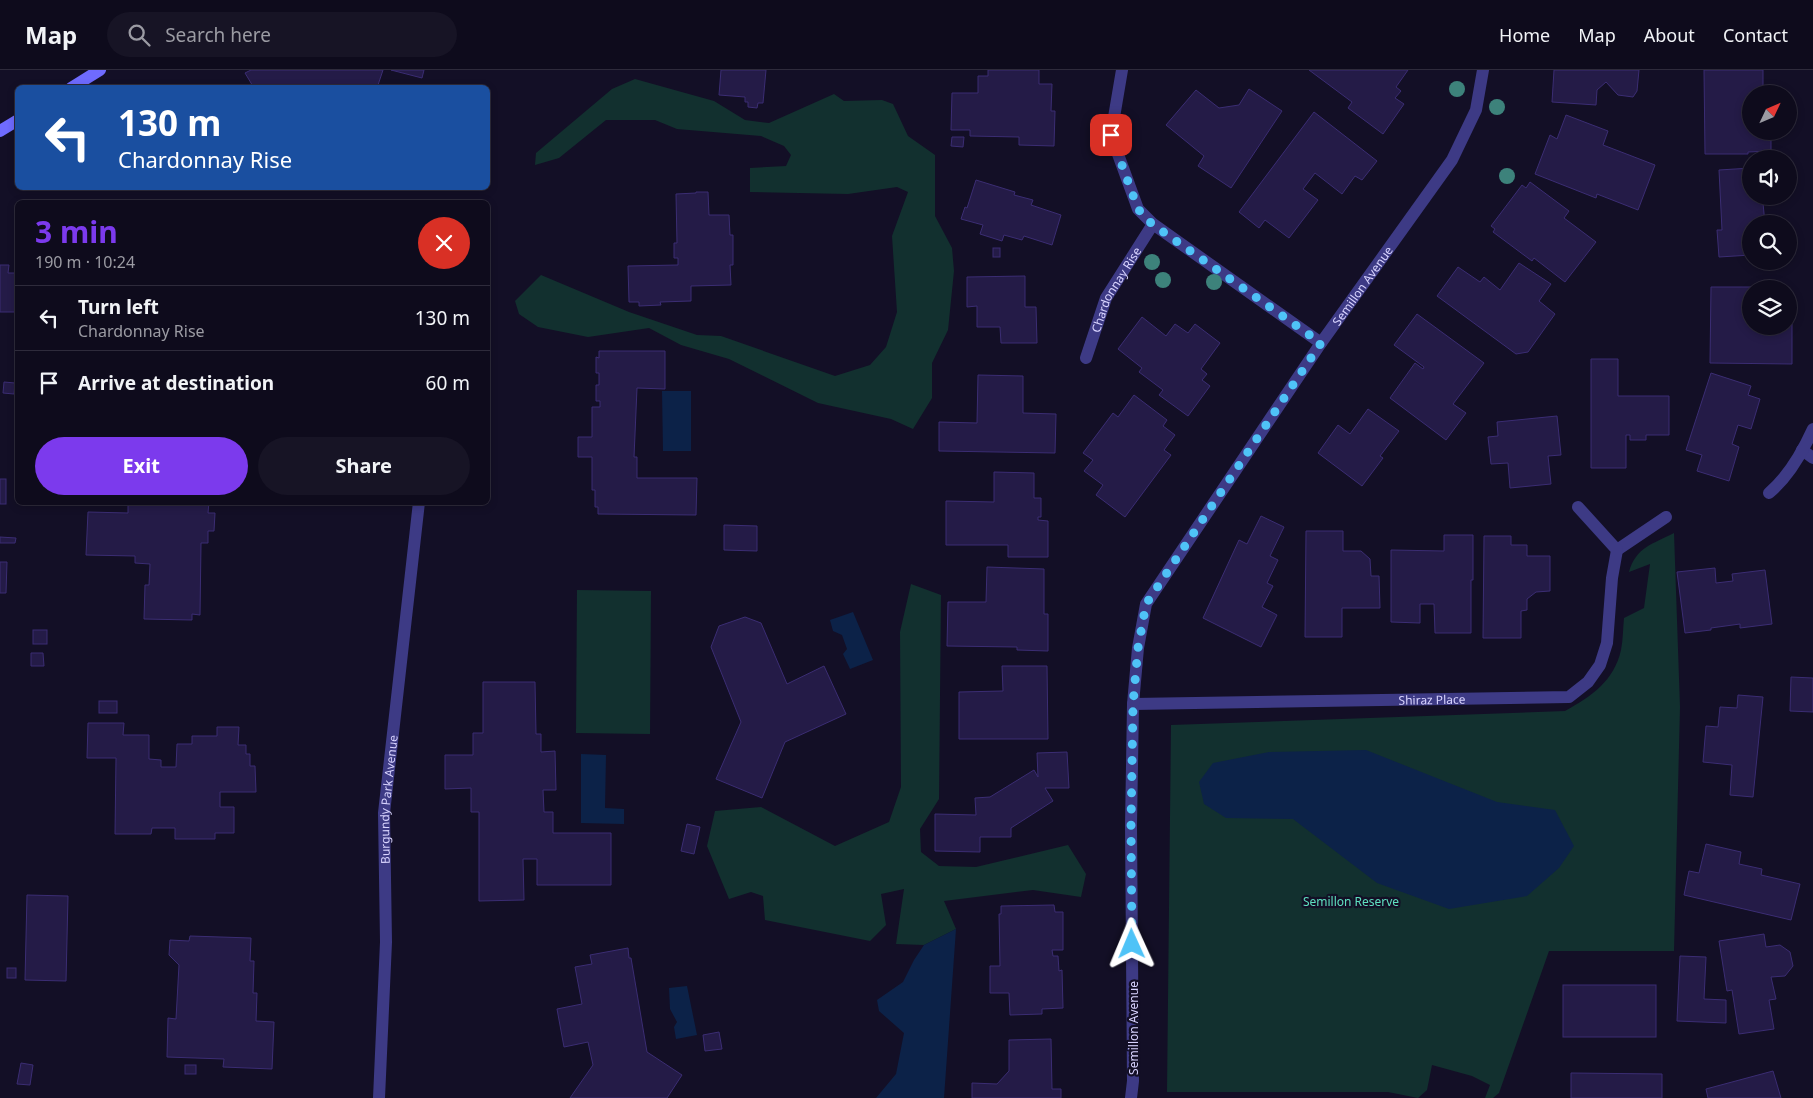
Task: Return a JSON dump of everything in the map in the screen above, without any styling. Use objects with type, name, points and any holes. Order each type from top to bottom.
[{"type":"main road","points":[[76,85],[100,70]]},
{"type":"main road","points":[[0,131],[15,122]]},
{"type":"street","points":[[1122,70],[1111,135],[1138,209],[1152,224],[1321,343]]},
{"type":"street","name":"Semillon Avenue","points":[[1131,1098],[1133,1081],[1131,826],[1133,704],[1138,648],[1146,604],[1321,343],[1452,160],[1476,110],[1483,70]]},
{"type":"street","name":"Chardonnay Rise","points":[[1086,358],[1106,298],[1152,224]]},
{"type":"street","points":[[1769,493],[1779,484],[1802,450],[1813,429]]},
{"type":"street","points":[[1802,450],[1813,458]]},
{"type":"street","name":"Burgundy Park Avenue","points":[[379,1098],[386,942],[384,813],[419,505]]},
{"type":"street","points":[[1578,507],[1617,550],[1666,517]]},
{"type":"street","name":"Shiraz Place","points":[[1133,704],[1569,696],[1588,682],[1600,665],[1605,651],[1608,636],[1612,578],[1617,550]]},
{"type":"green space","points":[[635,79],[714,101],[745,120],[769,123],[834,94],[844,101],[882,100],[893,104],[908,136],[935,155],[935,216],[952,248],[954,271],[948,330],[932,363],[932,398],[913,429],[891,419],[818,403],[729,359],[681,345],[649,328],[588,337],[538,327],[519,314],[515,301],[541,275],[629,312],[697,335],[721,336],[835,376],[870,365],[886,347],[897,312],[892,236],[908,192],[897,187],[848,194],[750,192],[750,168],[786,166],[791,155],[784,146],[761,136],[677,129],[655,120],[606,120],[559,158],[535,165],[536,153],[612,89]]},
{"type":"green space","name":"Semillon Reserve","points":[[1674,533],[1680,707],[1674,951],[1549,951],[1499,1093],[1493,1098],[1485,1098],[1490,1085],[1472,1076],[1432,1065],[1427,1090],[1418,1098],[1388,1092],[1167,1092],[1171,725],[1565,711],[1584,700],[1607,679],[1618,661],[1623,638],[1624,618],[1644,608],[1650,564],[1629,572],[1636,557],[1646,547]]},
{"type":"green space","points":[[911,584],[941,595],[939,799],[920,829],[921,852],[939,866],[976,867],[1068,845],[1086,874],[1081,897],[1033,890],[944,901],[956,929],[924,945],[896,944],[904,889],[881,894],[886,925],[870,941],[765,920],[763,896],[751,892],[729,899],[707,846],[715,811],[761,807],[835,846],[889,822],[901,787],[900,632]]},
{"type":"green space","points":[[577,590],[651,591],[650,734],[576,733]]},
{"type":"water","points":[[662,391],[691,391],[691,451],[663,451]]},
{"type":"water","points":[[853,612],[873,660],[850,669],[843,654],[847,649],[842,635],[833,631],[830,620]]},
{"type":"water","points":[[1366,750],[1497,802],[1555,810],[1574,846],[1559,868],[1527,896],[1449,909],[1377,883],[1293,819],[1226,818],[1204,804],[1199,782],[1213,763],[1269,752]]},
{"type":"water","points":[[581,754],[606,755],[605,808],[624,809],[624,824],[581,823]]},
{"type":"water","points":[[956,929],[944,1098],[876,1098],[896,1074],[904,1033],[879,1011],[877,1000],[903,982],[924,945]]},
{"type":"water","points":[[687,986],[697,1035],[676,1039],[674,1027],[677,1022],[670,1009],[669,988]]},
{"type":"building","points":[[251,70],[383,70],[378,85],[252,85],[245,73]]},
{"type":"building","points":[[391,70],[424,70],[422,78]]},
{"type":"building","points":[[721,70],[766,70],[763,103],[758,103],[757,108],[748,107],[745,97],[719,95]]},
{"type":"building","points":[[988,70],[1039,70],[1039,84],[1052,84],[1051,111],[1055,111],[1054,146],[1019,145],[1019,137],[970,136],[970,130],[951,130],[952,93],[978,93],[978,76],[988,76]]},
{"type":"building","points":[[1309,70],[1408,70],[1396,87],[1401,91],[1395,98],[1404,104],[1383,134],[1348,108],[1352,102]]},
{"type":"building","points":[[1554,70],[1639,70],[1637,91],[1633,97],[1618,95],[1606,82],[1597,90],[1596,105],[1552,102]]},
{"type":"building","points":[[1704,70],[1763,70],[1763,85],[1742,85],[1742,140],[1771,140],[1771,150],[1742,150],[1742,154],[1705,154]]},
{"type":"building","points":[[1249,89],[1282,111],[1231,188],[1198,166],[1204,156],[1166,125],[1196,90],[1219,108],[1239,105]]},
{"type":"building","points":[[1314,112],[1377,161],[1362,180],[1355,176],[1342,194],[1315,173],[1303,189],[1318,200],[1289,238],[1265,220],[1259,228],[1239,212]]},
{"type":"building","points":[[1566,115],[1608,131],[1603,145],[1655,165],[1638,210],[1597,194],[1596,198],[1535,174],[1550,135],[1557,139]]},
{"type":"building","points":[[952,137],[964,137],[963,147],[951,146]]},
{"type":"building","points":[[1742,169],[1742,205],[1763,205],[1764,215],[1742,215],[1742,256],[1719,257],[1717,230],[1722,230],[1719,170]]},
{"type":"building","points":[[976,180],[1015,192],[1014,195],[1033,200],[1031,205],[1061,215],[1052,245],[1024,236],[1022,240],[1004,235],[1002,241],[980,234],[983,225],[961,219],[965,207],[967,208]]},
{"type":"building","points":[[1530,182],[1569,211],[1564,218],[1596,242],[1565,282],[1534,258],[1532,261],[1493,232],[1495,229],[1491,226],[1522,185],[1526,188]]},
{"type":"building","points":[[708,192],[709,215],[729,215],[730,235],[733,235],[733,265],[730,265],[731,285],[691,286],[691,301],[660,302],[661,305],[639,306],[639,302],[629,302],[628,266],[678,265],[678,258],[674,258],[674,243],[677,243],[676,194]]},
{"type":"building","points":[[993,248],[1000,248],[1000,257],[993,257]]},
{"type":"building","points":[[1519,263],[1551,284],[1539,301],[1555,314],[1528,352],[1516,354],[1437,296],[1458,267],[1480,282],[1484,277],[1500,290]]},
{"type":"building","points":[[0,265],[9,265],[8,273],[15,273],[15,312],[0,312]]},
{"type":"building","points":[[1025,276],[1025,307],[1036,307],[1037,343],[1001,343],[1000,327],[977,327],[977,306],[967,307],[967,277]]},
{"type":"building","points":[[1711,287],[1742,287],[1742,335],[1792,335],[1792,364],[1710,363]]},
{"type":"building","points":[[1417,314],[1484,363],[1453,404],[1466,413],[1446,440],[1390,398],[1415,363],[1423,369],[1424,367],[1394,345]]},
{"type":"building","points":[[1142,317],[1166,336],[1175,324],[1188,333],[1195,324],[1220,343],[1201,369],[1207,374],[1202,380],[1210,386],[1188,416],[1159,395],[1163,390],[1139,372],[1142,368],[1118,349]]},
{"type":"building","points":[[599,351],[665,351],[665,389],[637,388],[634,457],[637,457],[637,478],[697,478],[696,515],[598,514],[598,507],[595,507],[595,490],[592,490],[592,457],[578,457],[578,437],[592,437],[592,407],[600,407],[600,401],[596,401],[596,385],[599,385],[599,373],[596,373],[596,357],[599,358]]},
{"type":"building","points":[[1591,359],[1618,359],[1618,396],[1669,396],[1669,435],[1646,435],[1646,440],[1630,440],[1630,435],[1626,435],[1626,468],[1591,468]]},
{"type":"building","points":[[1711,373],[1751,386],[1748,395],[1760,399],[1751,429],[1738,425],[1732,444],[1739,447],[1729,481],[1697,471],[1702,455],[1686,450]]},
{"type":"building","points":[[978,375],[1023,376],[1023,413],[1056,414],[1055,453],[939,451],[939,422],[977,423]]},
{"type":"building","points":[[4,382],[15,383],[14,394],[3,393]]},
{"type":"building","points":[[1134,395],[1167,420],[1163,426],[1175,435],[1164,450],[1171,455],[1125,517],[1096,495],[1103,485],[1084,471],[1093,460],[1083,453],[1113,413],[1118,417]]},
{"type":"building","points":[[1368,409],[1399,431],[1380,456],[1383,458],[1362,486],[1318,453],[1338,425],[1350,434]]},
{"type":"building","points":[[1557,416],[1561,455],[1548,456],[1551,484],[1510,488],[1508,463],[1491,464],[1488,437],[1498,436],[1497,422]]},
{"type":"building","points":[[994,472],[1034,473],[1034,498],[1041,498],[1041,517],[1038,517],[1038,520],[1048,521],[1048,557],[1008,557],[1008,545],[946,545],[946,501],[994,502]]},
{"type":"building","points":[[0,479],[6,479],[6,504],[0,504]]},
{"type":"building","points":[[128,505],[209,505],[208,513],[215,513],[214,531],[208,531],[208,543],[201,543],[200,615],[192,614],[192,620],[144,619],[145,585],[149,585],[150,564],[135,563],[135,556],[86,555],[88,512],[128,513]]},
{"type":"building","points":[[1261,516],[1284,527],[1270,556],[1278,560],[1267,583],[1273,586],[1262,607],[1277,615],[1261,647],[1203,618],[1239,540],[1247,544]]},
{"type":"building","points":[[724,525],[757,526],[757,551],[724,550]]},
{"type":"building","points":[[1306,531],[1343,531],[1343,551],[1361,551],[1370,559],[1371,576],[1379,576],[1380,608],[1342,608],[1342,637],[1305,637]]},
{"type":"building","points":[[1444,535],[1473,535],[1471,633],[1435,633],[1434,604],[1420,604],[1420,623],[1391,622],[1391,550],[1444,551]]},
{"type":"building","points":[[1484,536],[1511,536],[1511,545],[1527,545],[1527,556],[1550,556],[1550,591],[1536,592],[1527,599],[1527,610],[1521,611],[1521,638],[1483,638]]},
{"type":"building","points":[[0,537],[16,538],[15,543],[0,543]]},
{"type":"building","points":[[0,562],[7,562],[6,593],[0,593]]},
{"type":"building","points":[[987,567],[1044,569],[1044,614],[1048,614],[1048,651],[1017,650],[1017,647],[947,646],[948,602],[986,602]]},
{"type":"building","points":[[1715,568],[1716,583],[1733,581],[1732,574],[1765,570],[1772,624],[1740,628],[1740,624],[1685,633],[1677,572]]},
{"type":"building","points":[[745,617],[761,623],[787,684],[824,666],[846,714],[785,742],[762,798],[716,779],[741,722],[711,647],[719,626]]},
{"type":"building","points":[[33,630],[47,630],[47,644],[33,644]]},
{"type":"building","points":[[31,653],[43,653],[44,666],[31,666]]},
{"type":"building","points":[[1002,666],[1047,666],[1048,739],[959,739],[959,692],[1003,691]]},
{"type":"building","points":[[1791,677],[1813,678],[1813,712],[1790,711]]},
{"type":"building","points":[[483,682],[535,682],[536,734],[541,734],[541,752],[555,751],[556,790],[543,790],[544,812],[553,812],[553,833],[611,833],[611,885],[537,885],[537,859],[523,859],[524,900],[479,901],[479,812],[471,812],[471,788],[445,789],[445,755],[473,755],[473,733],[483,733]]},
{"type":"building","points":[[1738,695],[1763,697],[1753,797],[1730,795],[1732,765],[1703,762],[1706,726],[1718,727],[1720,707],[1737,708]]},
{"type":"building","points":[[99,701],[117,701],[117,713],[99,713]]},
{"type":"building","points":[[88,723],[124,723],[123,735],[149,735],[149,759],[161,760],[161,767],[176,767],[177,744],[192,744],[192,736],[217,736],[217,727],[239,727],[238,745],[246,745],[246,754],[250,754],[250,766],[255,766],[256,792],[220,792],[220,807],[234,807],[234,833],[215,833],[215,839],[175,839],[175,828],[152,828],[151,834],[115,834],[116,758],[87,758]]},
{"type":"building","points":[[1067,752],[1069,788],[1045,788],[1053,801],[1011,828],[1011,837],[980,837],[980,852],[935,851],[935,814],[976,815],[975,798],[990,797],[1034,770],[1038,777],[1037,753]]},
{"type":"building","points":[[687,824],[700,827],[694,854],[681,851]]},
{"type":"building","points":[[1706,844],[1741,852],[1739,864],[1762,869],[1761,875],[1800,884],[1791,920],[1684,895],[1689,871],[1699,873]]},
{"type":"building","points":[[27,895],[68,896],[66,981],[25,980]]},
{"type":"building","points":[[1054,905],[1055,912],[1063,912],[1063,950],[1052,950],[1053,956],[1058,956],[1059,971],[1062,970],[1063,1008],[1042,1009],[1042,1014],[1010,1015],[1009,993],[990,993],[990,966],[1000,966],[999,914],[1001,914],[1001,906]]},
{"type":"building","points":[[1764,934],[1766,947],[1780,945],[1790,952],[1793,966],[1785,976],[1771,977],[1776,999],[1769,1000],[1774,1029],[1739,1034],[1732,990],[1727,991],[1719,941]]},
{"type":"building","points":[[190,936],[251,938],[250,961],[254,961],[253,993],[257,993],[256,1021],[274,1022],[272,1069],[223,1067],[224,1059],[167,1057],[168,1018],[176,1019],[179,965],[169,955],[170,940],[189,941]]},
{"type":"building","points":[[628,948],[647,1052],[682,1075],[667,1098],[570,1098],[593,1065],[588,1042],[564,1047],[557,1009],[582,1004],[575,967],[592,964],[590,955]]},
{"type":"building","points":[[1680,956],[1706,957],[1704,999],[1726,1000],[1726,1023],[1677,1021]]},
{"type":"building","points":[[7,968],[16,968],[16,978],[7,978]]},
{"type":"building","points":[[1563,985],[1656,985],[1656,1037],[1563,1037]]},
{"type":"building","points":[[719,1032],[722,1049],[705,1051],[703,1035]]},
{"type":"building","points":[[1051,1039],[1052,1089],[1061,1089],[1061,1098],[972,1098],[972,1083],[997,1084],[1009,1071],[1009,1040]]},
{"type":"building","points":[[21,1063],[33,1065],[30,1085],[17,1084]]},
{"type":"building","points":[[185,1065],[196,1065],[196,1074],[185,1074]]},
{"type":"building","points":[[1773,1071],[1781,1098],[1708,1098],[1706,1089]]},
{"type":"building","points":[[1571,1073],[1662,1074],[1662,1098],[1571,1098]]},
{"type":"route","points":[[1111,135],[1138,209],[1152,224],[1321,343],[1301,375],[1186,541],[1146,604],[1138,648],[1133,704],[1132,944]]}]
